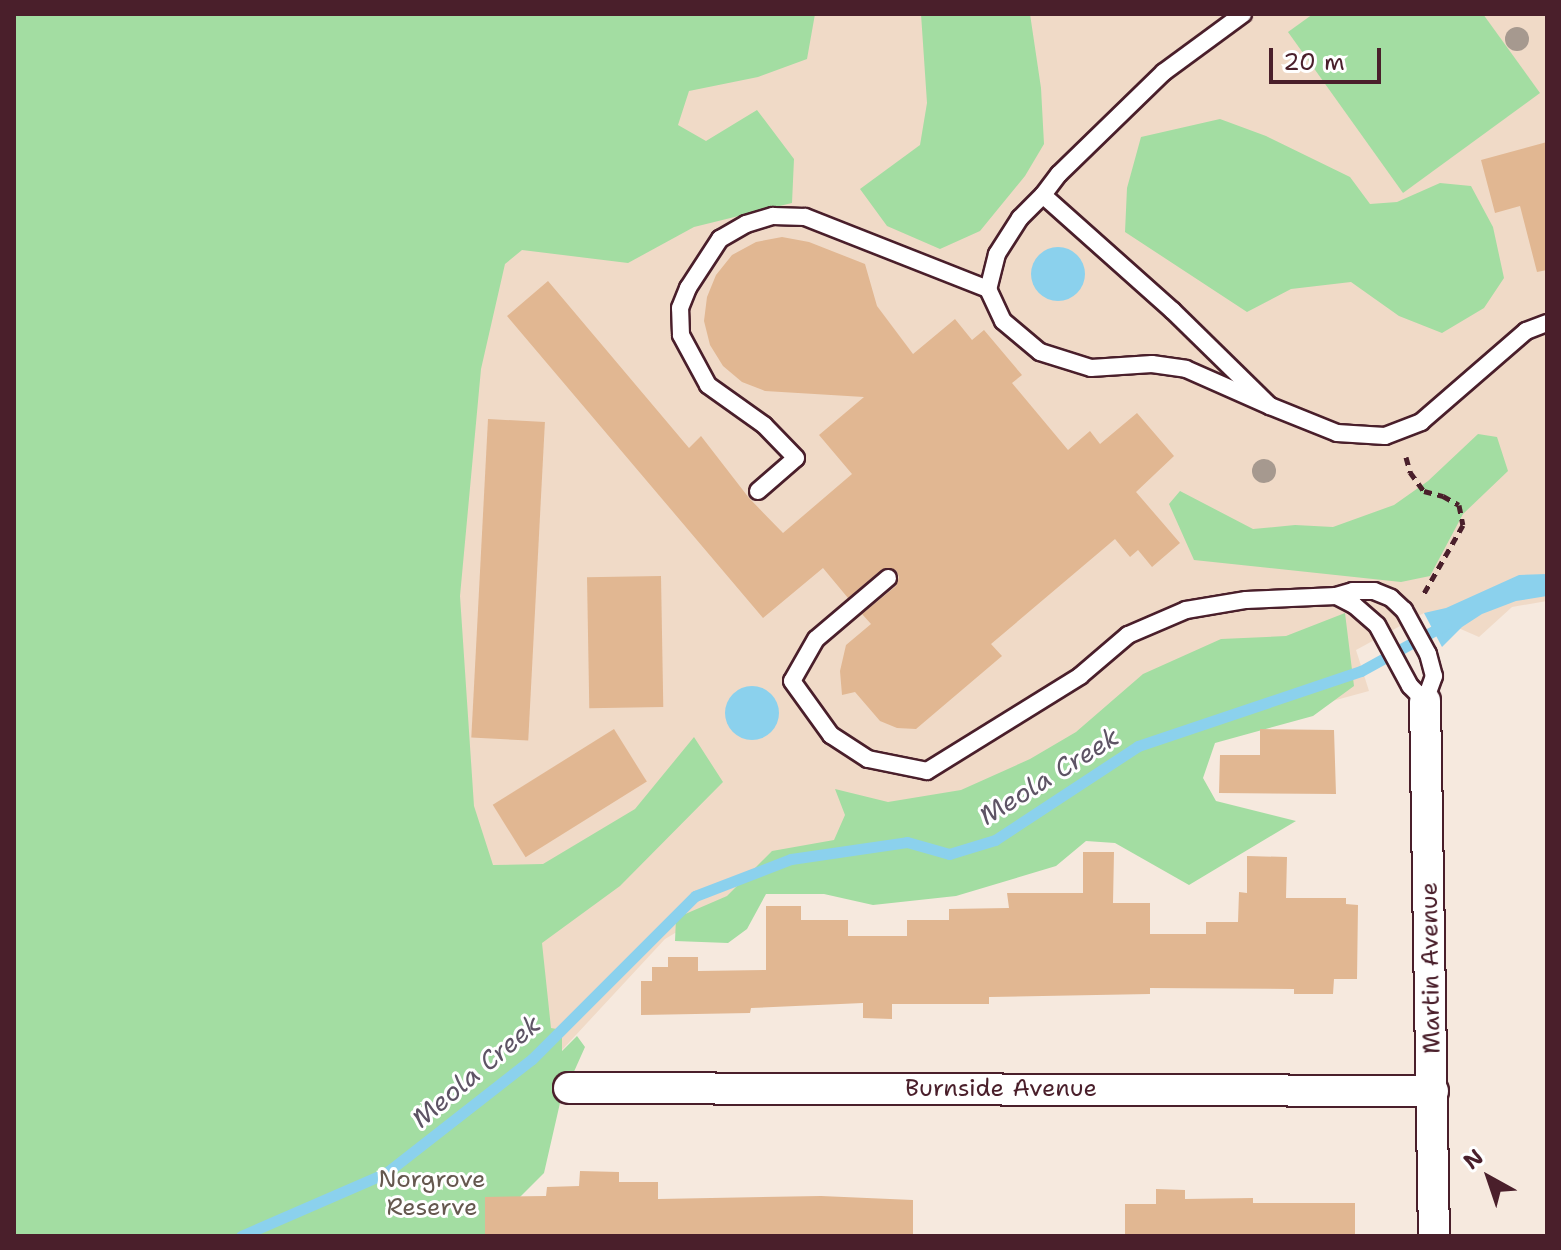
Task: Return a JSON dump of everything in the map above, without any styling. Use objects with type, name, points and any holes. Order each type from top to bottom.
[{"type":"street","name":"Martin Avenue","points":[[1425,701],[1434,1236]]},
{"type":"street","name":"Burnside Avenue","points":[[569,1088],[1433,1091]]},
{"type":"lane","points":[[1243,14],[1164,72],[1059,174],[1020,218],[997,254],[988,289],[1003,321],[1040,352],[1091,368],[1152,364],[1186,369],[1337,433],[1385,436],[1421,422],[1526,331],[1547,323]]},
{"type":"lane","points":[[1043,195],[1173,311],[1270,406]]},
{"type":"lane","points":[[758,491],[796,458],[764,425],[708,385],[681,335],[680,308],[688,288],[720,239],[746,224],[773,216],[805,217],[988,289]]},
{"type":"lane","points":[[888,578],[816,639],[792,681],[831,735],[868,759],[927,771],[1080,676],[1128,635],[1186,610],[1246,600],[1374,591],[1391,598],[1410,621],[1428,654],[1434,676],[1425,701]]},
{"type":"lane","points":[[1336,596],[1367,615],[1425,701]]},
{"type":"path","points":[[1406,457],[1410,472],[1424,491],[1443,496],[1459,505],[1463,525],[1418,602]]},
{"type":"shaded area","points":[[535,14],[1547,14],[1547,601],[1512,607],[1479,637],[1424,613],[1356,650],[1369,691],[1201,737],[756,885],[665,939],[536,1078],[429,645]]},
{"type":"green space","name":"Norgrove Reserve","points":[[14,14],[815,14],[807,59],[758,77],[689,91],[678,125],[706,141],[757,110],[794,159],[792,203],[694,227],[628,263],[522,250],[505,264],[481,369],[460,596],[474,806],[493,865],[543,864],[635,809],[694,737],[723,782],[620,886],[542,943],[551,1028],[562,1030],[562,1051],[577,1036],[585,1047],[560,1103],[544,1173],[498,1219],[504,1236],[14,1236]]},
{"type":"green space","points":[[921,14],[1030,14],[1041,88],[1044,144],[1025,176],[980,231],[940,249],[887,226],[860,189],[920,145],[927,103]]},
{"type":"green space","points":[[1313,14],[1483,14],[1540,93],[1403,193],[1288,32]]},
{"type":"green space","points":[[1220,119],[1266,136],[1350,177],[1370,204],[1397,202],[1440,183],[1471,186],[1493,227],[1504,278],[1484,308],[1442,333],[1399,316],[1351,282],[1291,289],[1247,312],[1125,232],[1127,188],[1141,137]]},
{"type":"green space","points":[[1478,434],[1497,437],[1508,471],[1463,514],[1430,576],[1401,582],[1194,560],[1169,504],[1180,491],[1253,529],[1295,525],[1333,527],[1394,505],[1428,481]]},
{"type":"green space","points":[[1345,613],[1354,686],[1313,716],[1215,743],[1203,778],[1216,801],[1296,821],[1189,885],[1115,843],[1086,841],[1056,866],[956,896],[873,905],[824,894],[766,894],[747,929],[728,943],[675,941],[676,918],[727,896],[772,851],[834,840],[845,815],[835,789],[888,802],[961,790],[1030,759],[1076,732],[1143,674],[1221,639],[1286,636]]},
{"type":"water","points":[[1058,247],[1077,255],[1085,274],[1077,293],[1058,301],[1039,293],[1031,274],[1039,255]]},
{"type":"water","points":[[1547,574],[1547,596],[1516,601],[1482,614],[1462,627],[1442,647],[1424,613],[1446,608],[1519,575]]},
{"type":"water","points":[[752,686],[771,694],[779,713],[771,732],[752,740],[733,732],[725,713],[733,694]]},
{"type":"building","points":[[1547,142],[1547,270],[1537,272],[1520,206],[1495,213],[1481,160]]},
{"type":"building","points":[[782,237],[809,242],[865,264],[877,306],[913,354],[955,319],[972,340],[984,330],[1022,375],[1012,383],[1068,450],[1090,431],[1100,444],[1137,413],[1174,456],[1136,492],[1180,543],[1152,567],[1138,550],[1130,557],[1115,539],[991,644],[1002,656],[916,729],[897,728],[880,721],[855,692],[842,695],[840,671],[846,645],[871,624],[862,614],[896,586],[899,577],[896,570],[882,569],[848,598],[823,568],[763,618],[507,316],[548,281],[689,448],[701,436],[749,498],[783,533],[852,474],[819,435],[864,397],[765,391],[742,382],[723,366],[710,345],[704,321],[707,297],[716,275],[732,255],[756,242]]},
{"type":"building","points":[[488,419],[545,422],[528,741],[471,738]]},
{"type":"building","points":[[661,576],[663,707],[589,708],[587,577]]},
{"type":"building","points":[[614,729],[647,782],[526,857],[493,805]]},
{"type":"building","points":[[1260,729],[1334,730],[1336,794],[1219,793],[1220,755],[1260,755]]},
{"type":"building","points":[[1083,852],[1114,852],[1113,903],[1150,903],[1150,934],[1206,934],[1206,922],[1238,922],[1239,892],[1247,893],[1247,856],[1287,857],[1286,898],[1346,898],[1346,904],[1358,905],[1357,979],[1334,979],[1333,994],[1294,994],[1294,989],[1150,988],[1150,994],[989,997],[989,1004],[892,1004],[892,1019],[863,1018],[863,1003],[751,1008],[750,1013],[641,1015],[641,981],[652,981],[652,967],[668,967],[668,957],[698,957],[698,971],[766,970],[766,906],[801,906],[801,920],[848,920],[848,936],[907,936],[907,920],[949,920],[949,909],[1009,908],[1007,893],[1083,893]]},
{"type":"building","points":[[580,1171],[619,1172],[619,1182],[658,1182],[658,1199],[821,1196],[913,1200],[913,1236],[485,1236],[485,1197],[546,1196],[547,1187],[579,1186]]},
{"type":"building","points":[[1156,1189],[1185,1190],[1185,1199],[1253,1198],[1253,1203],[1355,1203],[1355,1236],[1125,1236],[1125,1204],[1156,1204]]},
{"type":"waterway","name":"Meola Creek","points":[[241,1236],[386,1173],[532,1059],[695,896],[791,859],[907,842],[949,854],[995,840],[1138,746],[1361,671],[1446,624]]}]
